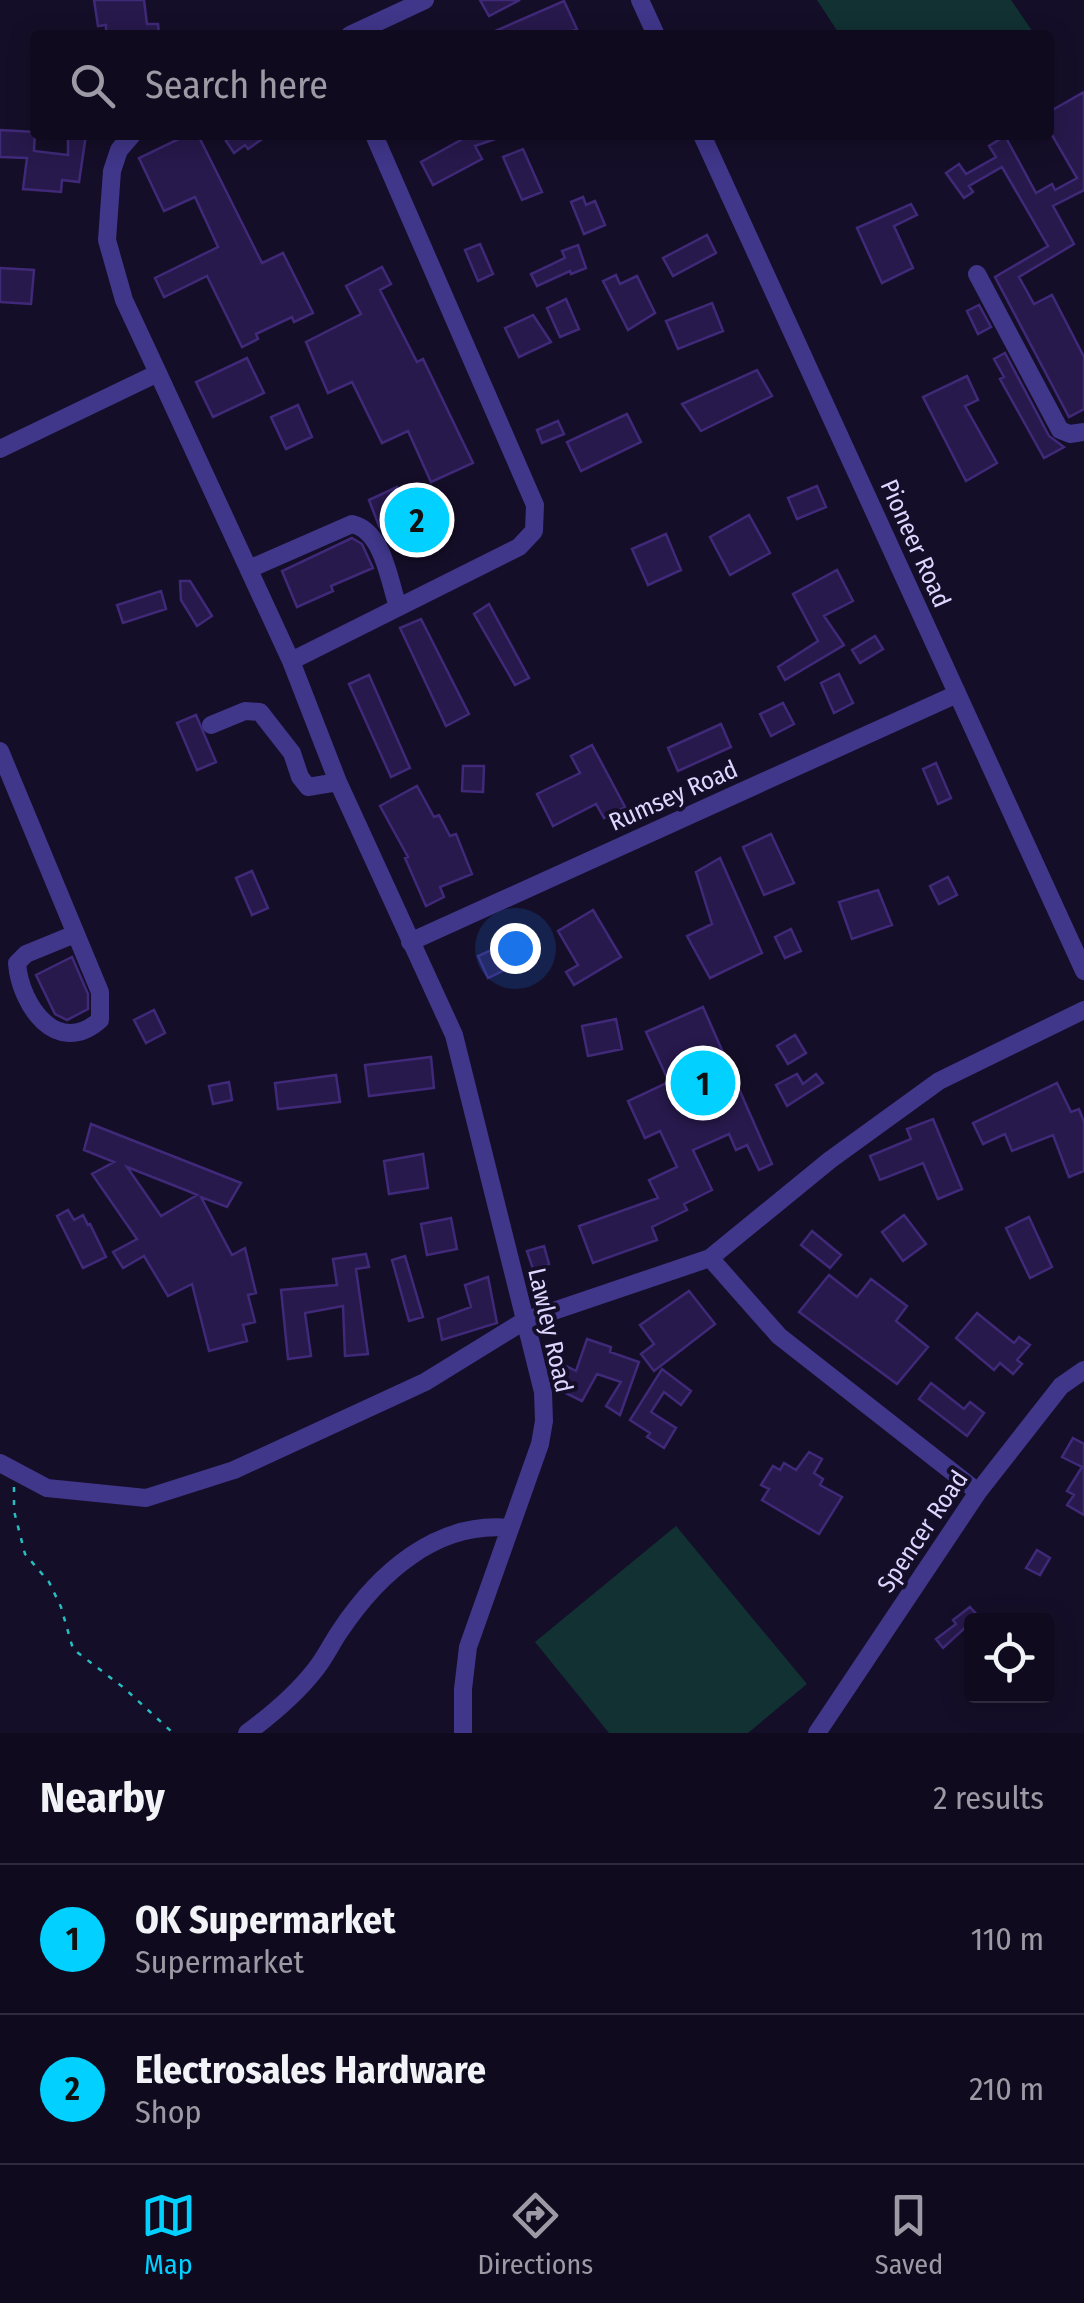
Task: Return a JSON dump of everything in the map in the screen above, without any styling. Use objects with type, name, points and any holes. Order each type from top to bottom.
[{"type":"street","points":[[361,30],[425,0]]},
{"type":"street","points":[[640,0],[654,30]]},
{"type":"street","name":"Lawley Road","points":[[127,140],[118,150],[112,171],[107,240],[124,300],[291,661],[338,782],[454,1035],[542,1392],[544,1420],[540,1444],[468,1647],[463,1733]]},
{"type":"street","points":[[291,661],[519,548],[534,531],[535,505],[376,140]]},
{"type":"street","name":"Pioneer Road","points":[[704,140],[1084,971]]},
{"type":"street","points":[[977,274],[1060,430],[1070,434],[1084,432]]},
{"type":"street","points":[[0,449],[158,373]]},
{"type":"street","points":[[248,569],[352,524],[362,526],[374,537],[398,607]]},
{"type":"street","name":"Rumsey Road","points":[[410,942],[957,694]]},
{"type":"street","points":[[211,725],[244,710],[260,712],[292,753],[300,778],[308,787],[338,782]]},
{"type":"street","points":[[0,751],[100,992],[100,1020],[87,1031],[63,1034],[52,1031],[32,1004],[18,978],[17,963],[26,954],[75,934]]},
{"type":"street","points":[[0,1463],[47,1488],[146,1498],[234,1470],[426,1382],[524,1321],[710,1258],[830,1160],[939,1082],[1084,1010]]},
{"type":"street","points":[[710,1258],[779,1336],[978,1492]]},
{"type":"street","name":"Spencer Road","points":[[817,1733],[978,1492],[1052,1396],[1084,1370]]},
{"type":"street","points":[[247,1733],[312,1675],[340,1631],[390,1571],[420,1548],[448,1534],[487,1526],[509,1528]]},
{"type":"path","points":[[19,1475],[14,1485],[14,1511],[25,1554],[49,1582],[73,1649],[173,1733]]},
{"type":"green space","points":[[817,0],[1011,0],[1032,30],[837,30]]},
{"type":"green space","points":[[676,1526],[807,1684],[748,1733],[609,1733],[535,1642]]},
{"type":"building","points":[[94,0],[144,0],[147,24],[158,24],[159,30],[106,30],[106,25],[98,26]]},
{"type":"building","points":[[480,0],[520,0],[489,16]]},
{"type":"building","points":[[564,1],[577,29],[575,30],[497,30]]},
{"type":"building","points":[[1084,92],[1084,190],[1053,206],[1074,244],[1019,277],[1034,304],[1052,295],[1084,357],[1084,409],[1069,417],[995,277],[1048,246],[1002,167],[969,186],[973,192],[964,198],[946,173],[959,164],[966,174],[996,157],[989,146],[1007,140],[1036,193],[1052,184],[1055,190],[1077,178],[1054,139],[1054,109]]},
{"type":"building","points":[[0,130],[30,132],[34,151],[68,155],[68,140],[85,140],[79,182],[62,180],[61,192],[23,189],[27,158],[0,157]]},
{"type":"building","points":[[177,140],[200,140],[262,263],[283,253],[313,313],[294,322],[292,317],[256,334],[258,339],[242,347],[207,276],[164,297],[155,278],[218,247],[195,197],[164,211],[139,158]]},
{"type":"building","points":[[227,140],[261,140],[234,153]]},
{"type":"building","points":[[461,140],[492,140],[475,146],[482,159],[433,185],[421,162]]},
{"type":"building","points":[[523,149],[542,192],[522,200],[503,157]]},
{"type":"building","points":[[583,197],[586,205],[595,201],[605,225],[584,234],[571,202]]},
{"type":"building","points":[[911,204],[917,215],[894,226],[913,268],[882,283],[857,228]]},
{"type":"building","points":[[707,235],[716,253],[673,276],[663,258]]},
{"type":"building","points":[[480,244],[493,274],[478,281],[465,250]]},
{"type":"building","points":[[578,245],[586,268],[537,286],[531,274],[565,258],[562,251]]},
{"type":"building","points":[[382,267],[391,284],[380,290],[417,362],[423,359],[473,463],[431,482],[408,431],[382,443],[352,382],[328,393],[306,342],[361,314],[346,286]]},
{"type":"building","points":[[0,268],[34,270],[31,304],[0,302]]},
{"type":"building","points":[[616,275],[620,284],[637,276],[655,313],[628,330],[603,281]]},
{"type":"building","points":[[566,299],[579,329],[560,337],[547,308]]},
{"type":"building","points":[[712,303],[723,331],[678,349],[666,321]]},
{"type":"building","points":[[979,305],[991,327],[978,334],[967,311]]},
{"type":"building","points":[[533,315],[551,342],[519,357],[505,328]]},
{"type":"building","points":[[1005,353],[1049,436],[1064,447],[1044,458],[1000,379],[1004,377],[994,359]]},
{"type":"building","points":[[247,358],[264,393],[213,417],[196,382]]},
{"type":"building","points":[[757,370],[772,396],[701,431],[682,404]]},
{"type":"building","points":[[967,376],[978,400],[965,406],[997,463],[966,481],[923,397]]},
{"type":"building","points":[[298,405],[312,437],[286,449],[271,417]]},
{"type":"building","points":[[627,414],[641,442],[581,471],[567,442]]},
{"type":"building","points":[[558,421],[564,434],[542,443],[537,430]]},
{"type":"building","points":[[817,486],[826,507],[797,519],[788,498]]},
{"type":"building","points":[[397,487],[416,528],[389,541],[369,500]]},
{"type":"building","points":[[749,515],[770,553],[730,575],[710,537]]},
{"type":"building","points":[[666,534],[681,570],[648,585],[632,549]]},
{"type":"building","points":[[352,538],[362,544],[373,568],[331,586],[333,591],[297,607],[282,571]]},
{"type":"building","points":[[837,570],[853,601],[824,616],[844,645],[785,680],[778,667],[818,641],[793,594]]},
{"type":"building","points":[[180,581],[190,581],[212,616],[197,626],[181,600]]},
{"type":"building","points":[[161,591],[166,609],[123,623],[117,605]]},
{"type":"building","points":[[489,604],[529,678],[515,685],[474,614]]},
{"type":"building","points":[[421,619],[469,714],[446,726],[400,628]]},
{"type":"building","points":[[875,636],[883,649],[860,663],[852,650]]},
{"type":"building","points":[[839,674],[853,703],[834,713],[821,683]]},
{"type":"building","points":[[369,675],[410,768],[391,777],[349,684]]},
{"type":"building","points":[[783,703],[794,724],[771,736],[760,714]]},
{"type":"building","points":[[196,715],[216,762],[197,770],[177,723]]},
{"type":"building","points":[[721,724],[731,747],[678,771],[668,748]]},
{"type":"building","points":[[592,745],[625,807],[604,818],[596,804],[553,826],[537,794],[580,773],[571,756]]},
{"type":"building","points":[[936,763],[951,798],[938,804],[923,769]]},
{"type":"building","points":[[463,766],[484,766],[483,792],[462,791]]},
{"type":"building","points":[[417,786],[434,817],[439,815],[450,836],[456,834],[472,874],[440,887],[444,897],[426,906],[405,858],[408,857],[380,806]]},
{"type":"building","points":[[771,834],[794,883],[764,895],[743,847]]},
{"type":"building","points":[[720,858],[762,953],[710,978],[687,936],[712,924],[696,872]]},
{"type":"building","points":[[252,871],[268,908],[252,915],[236,878]]},
{"type":"building","points":[[948,877],[957,895],[939,904],[930,886]]},
{"type":"building","points":[[878,890],[892,925],[852,939],[839,902]]},
{"type":"building","points":[[593,910],[621,957],[574,985],[566,972],[578,965],[558,931]]},
{"type":"building","points":[[791,929],[801,951],[785,958],[775,937]]},
{"type":"building","points":[[515,939],[525,960],[488,978],[478,956]]},
{"type":"building","points":[[72,957],[88,994],[88,1009],[67,1020],[55,1014],[36,975]]},
{"type":"building","points":[[703,1007],[772,1164],[759,1170],[747,1145],[736,1150],[729,1134],[693,1150],[712,1190],[684,1204],[687,1210],[652,1227],[657,1240],[593,1263],[579,1226],[658,1198],[649,1180],[677,1167],[660,1131],[645,1138],[628,1101],[669,1082],[646,1032]]},
{"type":"building","points":[[154,1010],[165,1033],[146,1043],[134,1020]]},
{"type":"building","points":[[616,1019],[622,1049],[588,1056],[582,1026]]},
{"type":"building","points":[[795,1035],[806,1053],[788,1064],[777,1046]]},
{"type":"building","points":[[431,1057],[434,1088],[369,1096],[365,1065]]},
{"type":"building","points":[[797,1074],[803,1084],[816,1074],[823,1083],[787,1106],[776,1085]]},
{"type":"building","points":[[336,1075],[340,1102],[278,1109],[275,1083]]},
{"type":"building","points":[[229,1082],[232,1100],[213,1104],[209,1086]]},
{"type":"building","points":[[1057,1083],[1071,1112],[1079,1109],[1084,1122],[1084,1171],[1069,1177],[1053,1135],[1012,1151],[1005,1134],[983,1144],[973,1123]]},
{"type":"building","points":[[933,1119],[962,1189],[938,1199],[923,1163],[880,1180],[870,1156],[911,1139],[907,1129]]},
{"type":"building","points":[[91,1124],[241,1183],[227,1207],[201,1197],[232,1255],[245,1248],[256,1293],[248,1295],[255,1322],[243,1325],[247,1341],[209,1351],[192,1284],[168,1296],[144,1256],[123,1268],[113,1252],[137,1239],[92,1174],[114,1162],[84,1150]],"holes":[[[127,1167],[197,1195],[161,1216]]]},
{"type":"building","points":[[423,1154],[428,1188],[389,1194],[384,1161]]},
{"type":"building","points":[[68,1210],[74,1220],[83,1215],[106,1257],[83,1268],[57,1216]]},
{"type":"building","points":[[904,1215],[926,1244],[903,1261],[882,1232]]},
{"type":"building","points":[[1029,1217],[1052,1267],[1030,1278],[1006,1228]]},
{"type":"building","points":[[451,1218],[457,1249],[427,1255],[421,1224]]},
{"type":"building","points":[[812,1231],[841,1255],[830,1268],[801,1245]]},
{"type":"building","points":[[544,1246],[549,1264],[533,1269],[527,1251]]},
{"type":"building","points":[[366,1254],[369,1267],[356,1269],[368,1354],[345,1356],[343,1306],[305,1313],[311,1356],[288,1359],[281,1290],[337,1285],[333,1259]]},
{"type":"building","points":[[405,1256],[423,1317],[409,1321],[392,1260]]},
{"type":"building","points":[[829,1275],[857,1297],[871,1279],[907,1306],[896,1321],[928,1347],[897,1384],[799,1312]]},
{"type":"building","points":[[488,1277],[497,1323],[442,1340],[438,1319],[471,1307],[465,1285]]},
{"type":"building","points":[[689,1291],[715,1324],[654,1371],[641,1354],[654,1344],[640,1325]]},
{"type":"building","points":[[977,1313],[1014,1343],[1019,1337],[1030,1345],[1017,1360],[1022,1364],[1013,1374],[1000,1363],[994,1370],[956,1338]]},
{"type":"building","points":[[587,1339],[639,1362],[620,1415],[606,1406],[621,1382],[597,1374],[582,1401],[555,1388],[566,1366],[576,1371]]},
{"type":"building","points":[[662,1369],[691,1391],[681,1405],[664,1392],[651,1412],[676,1428],[664,1448],[630,1420]]},
{"type":"building","points":[[931,1383],[964,1409],[970,1402],[984,1413],[967,1436],[919,1399]]},
{"type":"building","points":[[1073,1438],[1084,1444],[1084,1515],[1067,1505],[1074,1495],[1067,1491],[1082,1467],[1062,1457]]},
{"type":"building","points":[[809,1452],[822,1459],[814,1473],[823,1479],[820,1485],[842,1497],[819,1534],[762,1500],[769,1489],[761,1485],[773,1466],[780,1470],[784,1463],[796,1470]]},
{"type":"building","points":[[1037,1550],[1050,1558],[1040,1575],[1026,1568]]},
{"type":"building","points":[[970,1607],[975,1613],[964,1613],[964,1629],[943,1648],[936,1639],[956,1624],[953,1620]]},
{"type":"place","name":"Electrosales Hardware","points":[[417,520]]},
{"type":"place","name":"OK Supermarket","points":[[703,1083]]}]
